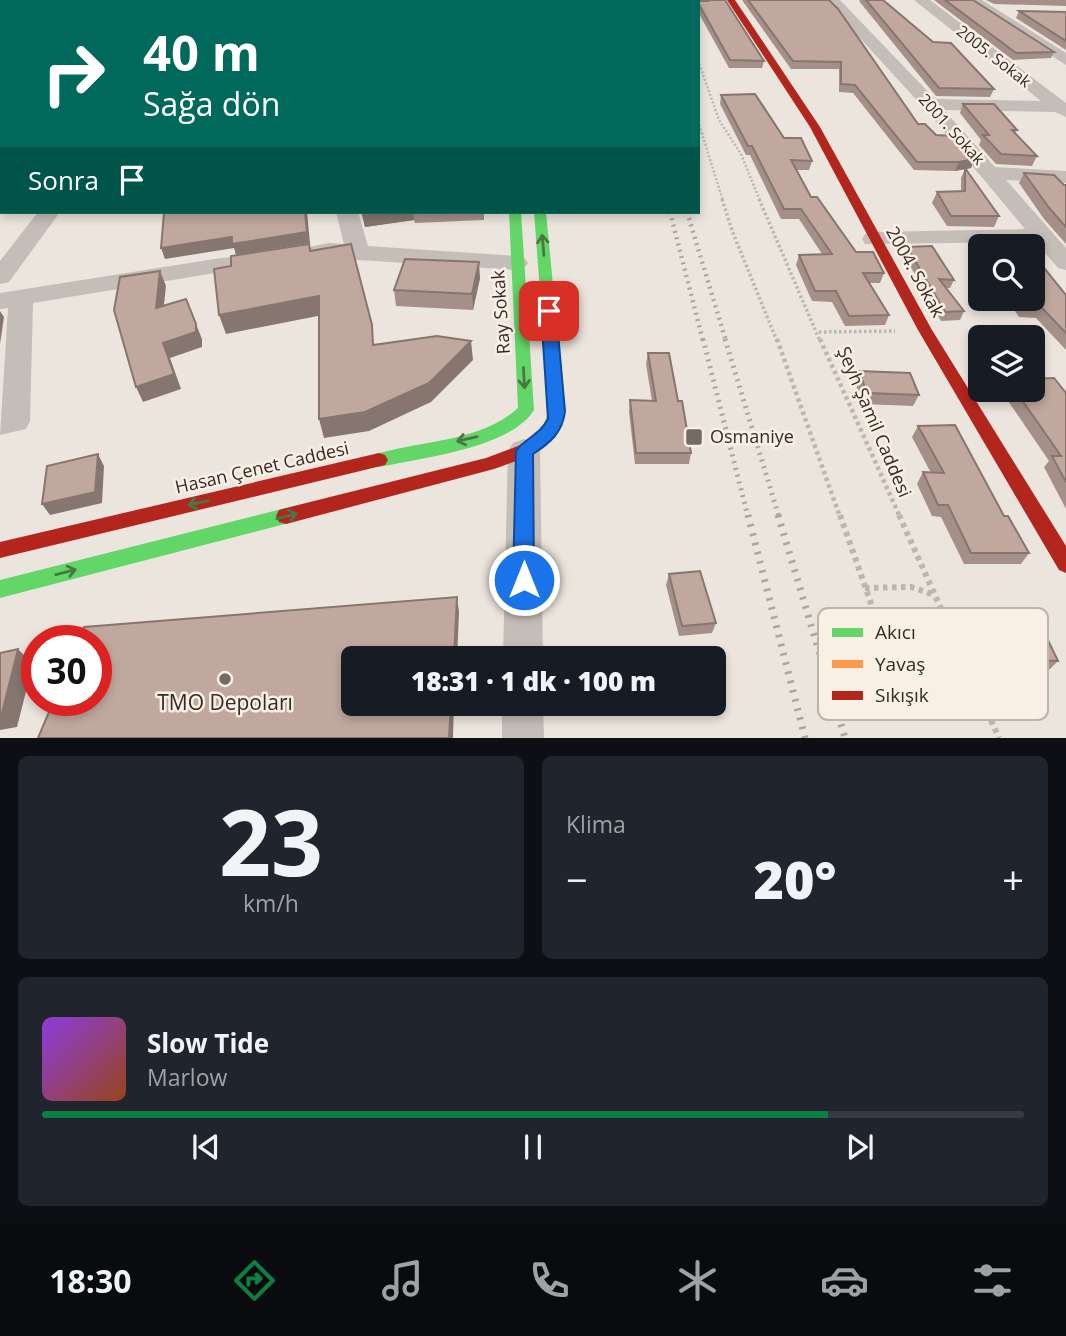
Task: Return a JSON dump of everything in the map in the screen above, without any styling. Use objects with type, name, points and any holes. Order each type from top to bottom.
[{"type":"street","name":"2004. Sokak","points":[[731,0],[815,127],[873,239],[925,330],[1066,564]]},
{"type":"street","name":"2001. Sokak","points":[[832,0],[930,104],[1043,234]]},
{"type":"street","name":"2005. Sokak","points":[[921,0],[1061,105]]},
{"type":"street","points":[[973,0],[1066,60]]},
{"type":"street","points":[[989,11],[1015,11]]},
{"type":"street","points":[[1037,42],[1066,43]]},
{"type":"street","points":[[930,104],[1061,105]]},
{"type":"street","points":[[991,173],[1066,177]]},
{"type":"street","points":[[0,277],[48,214]]},
{"type":"street","points":[[348,214],[358,253]]},
{"type":"street","name":"Ray Sokak","points":[[514,214],[526,410]]},
{"type":"street","points":[[0,589],[445,477],[524,451],[547,436],[557,411],[540,214]]},
{"type":"street","points":[[0,237],[31,236]]},
{"type":"street","name":"2001. Sokak","points":[[1045,236],[1066,264]]},
{"type":"street","points":[[873,239],[968,237]]},
{"type":"street","points":[[0,424],[15,421],[11,299],[329,250],[516,263]]},
{"type":"street","name":"Hasan Çenet Caddesi","points":[[0,550],[489,433],[519,421],[526,410]]},
{"type":"street","points":[[523,646],[524,451]]},
{"type":"street","points":[[523,716],[523,737]]},
{"type":"path","name":"Şeyh Şamil Caddesi","points":[[700,67],[719,120],[741,153],[789,271],[819,332],[939,608]]},
{"type":"path","points":[[700,127],[733,233],[780,346],[871,608]]},
{"type":"path","points":[[819,332],[925,330]]},
{"type":"path","points":[[864,588],[911,587],[933,594]]},
{"type":"path","name":"Şeyh Şamil Caddesi","points":[[991,720],[999,737]]},
{"type":"building","points":[[725,0],[764,61],[730,60],[700,6],[700,1]]},
{"type":"building","points":[[748,0],[829,0],[918,124],[925,124],[936,135],[954,136],[974,159],[959,162],[917,162],[855,85],[841,84],[841,62],[793,61]]},
{"type":"building","points":[[866,0],[883,0],[933,42],[951,43],[994,89],[939,88]]},
{"type":"building","points":[[945,0],[973,0],[1054,52],[1016,53]]},
{"type":"building","points":[[1019,11],[1066,12],[1066,41]]},
{"type":"building","points":[[755,94],[784,138],[801,138],[812,161],[791,160],[811,197],[817,197],[856,252],[873,252],[884,273],[863,273],[889,315],[849,316],[836,291],[815,291],[799,255],[832,254],[801,209],[784,209],[752,146],[748,146],[721,95]]},
{"type":"building","points":[[963,104],[994,104],[1017,130],[1012,130],[1037,156],[1001,154],[983,135],[989,135]]},
{"type":"building","points":[[965,168],[999,216],[951,216],[937,192],[965,191]]},
{"type":"building","points":[[1024,173],[1054,175],[1066,185],[1066,227],[1050,209]]},
{"type":"building","points":[[164,214],[305,214],[307,232],[232,244],[232,237],[161,248]]},
{"type":"building","points":[[309,244],[310,251],[351,244],[372,325],[373,345],[437,336],[471,341],[429,383],[365,412],[319,419],[319,296],[219,315],[214,269],[231,266],[231,256]]},
{"type":"building","points":[[932,246],[954,280],[939,279],[964,311],[945,312],[907,247]]},
{"type":"building","points":[[405,259],[479,262],[472,294],[394,290]]},
{"type":"building","points":[[1045,269],[1066,295],[1066,333],[1045,311]]},
{"type":"building","points":[[160,271],[156,308],[186,299],[196,324],[196,332],[163,343],[174,374],[136,387],[114,310],[120,277]]},
{"type":"building","points":[[648,353],[669,353],[678,401],[682,401],[691,453],[636,453],[630,400],[656,401]]},
{"type":"building","points":[[859,371],[910,373],[919,395],[867,393]]},
{"type":"building","points":[[1045,378],[1054,378],[1066,393],[1066,482],[1052,456],[1061,456],[1023,402],[1045,402]]},
{"type":"building","points":[[955,425],[1004,516],[1008,516],[1029,553],[971,553],[948,505],[938,505],[923,472],[944,473],[918,426]]},
{"type":"building","points":[[98,454],[95,492],[42,504],[47,466]]},
{"type":"building","points":[[700,571],[716,623],[682,626],[669,574]]},
{"type":"building","name":"TMO Depoları","points":[[457,597],[455,646],[341,646],[341,716],[450,716],[449,738],[38,738],[47,716],[112,716],[112,625],[109,625]]},
{"type":"building","points":[[1048,640],[1058,661],[1048,661]]},
{"type":"building","points":[[18,649],[2,713],[0,713],[0,653]]},
{"type":"railway","points":[[671,214],[703,341]]},
{"type":"railway","points":[[688,214],[726,341]]},
{"type":"railway","points":[[703,339],[748,517]]},
{"type":"railway","points":[[725,339],[779,517]]},
{"type":"railway","points":[[748,515],[805,738]]},
{"type":"railway","points":[[778,515],[818,648]]},
{"type":"railway","points":[[840,720],[845,738]]},
{"type":"traffic: fast","points":[[379,460],[480,436],[515,420],[526,410],[515,214]]},
{"type":"traffic: fast","points":[[540,214],[557,411],[549,433]]},
{"type":"traffic: fast","points":[[0,589],[286,516]]},
{"type":"traffic: jam","points":[[731,0],[815,127],[925,330],[1066,564]]},
{"type":"traffic: jam","points":[[286,516],[488,464],[524,451],[549,433]]},
{"type":"traffic: jam","points":[[0,550],[379,460]]},
{"type":"place","name":"Osmaniye","points":[[694,437]]},
{"type":"place","name":"TMO Depoları","points":[[225,679]]},
{"type":"route","points":[[524,580],[524,451],[540,442],[552,430],[557,411],[549,311]]}]
